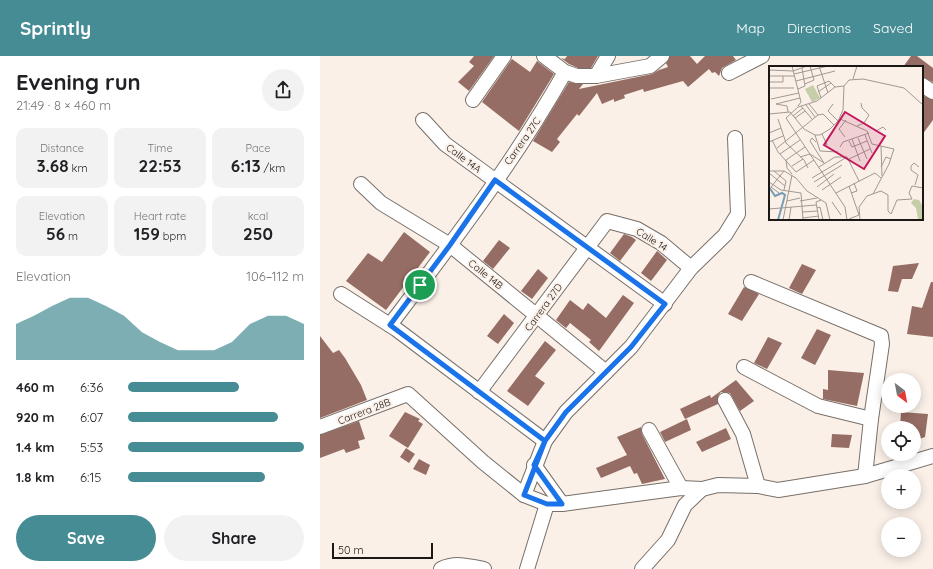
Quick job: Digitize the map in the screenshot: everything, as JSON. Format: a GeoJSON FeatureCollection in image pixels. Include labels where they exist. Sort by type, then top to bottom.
{"type":"FeatureCollection","features":[{"type":"Feature","properties":{"kind":"street"},"geometry":{"type":"LineString","coordinates":[[473,100],[504,56]]}},
{"type":"Feature","properties":{"kind":"street"},"geometry":{"type":"LineString","coordinates":[[544,56],[565,72],[577,76],[596,76],[650,66],[662,56]]}},
{"type":"Feature","properties":{"kind":"street"},"geometry":{"type":"LineString","coordinates":[[596,76],[608,56]]}},
{"type":"Feature","properties":{"kind":"street"},"geometry":{"type":"LineString","coordinates":[[730,73],[762,56]]}},
{"type":"Feature","properties":{"kind":"street","name":"Carrera 27C"},"geometry":{"type":"LineString","coordinates":[[390,325],[450,245],[495,180],[544,109],[565,72]]}},
{"type":"Feature","properties":{"kind":"street"},"geometry":{"type":"LineString","coordinates":[[923,86],[933,92]]}},
{"type":"Feature","properties":{"kind":"street","name":"Calle 14A"},"geometry":{"type":"LineString","coordinates":[[423,120],[445,144],[665,304]]}},
{"type":"Feature","properties":{"kind":"street"},"geometry":{"type":"LineString","coordinates":[[735,138],[738,214],[725,235],[691,268],[631,347],[566,412],[545,441],[534,465],[524,495],[547,504],[562,504],[681,488],[702,489],[718,485],[758,486],[778,490],[865,476],[933,456]]}},
{"type":"Feature","properties":{"kind":"street","name":"Calle 14B"},"geometry":{"type":"LineString","coordinates":[[361,184],[381,203],[450,245],[606,372]]}},
{"type":"Feature","properties":{"kind":"street","name":"Calle 14"},"geometry":{"type":"LineString","coordinates":[[607,221],[637,228],[661,243],[691,268]]}},
{"type":"Feature","properties":{"kind":"street","name":"Carrera 27D"},"geometry":{"type":"LineString","coordinates":[[479,392],[537,316],[586,247],[607,221]]}},
{"type":"Feature","properties":{"kind":"street"},"geometry":{"type":"LineString","coordinates":[[751,282],[881,336],[882,344],[871,419],[865,476]]}},
{"type":"Feature","properties":{"kind":"street"},"geometry":{"type":"LineString","coordinates":[[341,294],[390,325],[545,441]]}},
{"type":"Feature","properties":{"kind":"street"},"geometry":{"type":"LineString","coordinates":[[744,367],[818,406],[871,419]]}},
{"type":"Feature","properties":{"kind":"street","name":"Carrera 28B"},"geometry":{"type":"LineString","coordinates":[[320,427],[408,394],[483,462],[524,495]]}},
{"type":"Feature","properties":{"kind":"street"},"geometry":{"type":"LineString","coordinates":[[725,400],[743,434],[758,486]]}},
{"type":"Feature","properties":{"kind":"street"},"geometry":{"type":"LineString","coordinates":[[649,430],[681,488]]}},
{"type":"Feature","properties":{"kind":"street"},"geometry":{"type":"LineString","coordinates":[[534,465],[562,504]]}},
{"type":"Feature","properties":{"kind":"street"},"geometry":{"type":"LineString","coordinates":[[642,569],[668,540],[685,505],[702,489]]}},
{"type":"Feature","properties":{"kind":"street"},"geometry":{"type":"LineString","coordinates":[[527,569],[547,504]]}},
{"type":"Feature","properties":{"kind":"street"},"geometry":{"type":"LineString","coordinates":[[440,569],[448,565],[467,565],[484,569]]}},
{"type":"Feature","properties":{"kind":"building"},"geometry":{"type":"Polygon","coordinates":[[[474,56],[494,56],[469,91],[458,82],[474,66],[469,62],[474,56]]]}},
{"type":"Feature","properties":{"kind":"building"},"geometry":{"type":"Polygon","coordinates":[[[567,56],[598,56],[591,68],[578,68],[561,58],[565,59],[567,56]]]}},
{"type":"Feature","properties":{"kind":"building"},"geometry":{"type":"Polygon","coordinates":[[[670,56],[690,56],[697,64],[705,56],[733,56],[736,60],[722,68],[719,76],[715,72],[712,73],[709,69],[688,87],[683,81],[644,92],[643,89],[624,95],[625,98],[614,102],[614,99],[602,104],[597,93],[579,116],[577,114],[557,139],[560,142],[552,152],[533,141],[569,82],[583,84],[579,89],[652,74],[668,67],[666,63],[670,56]]]}},
{"type":"Feature","properties":{"kind":"building"},"geometry":{"type":"Polygon","coordinates":[[[911,56],[917,56],[933,68],[933,82],[923,77],[923,66],[904,66],[911,56]]]}},
{"type":"Feature","properties":{"kind":"building"},"geometry":{"type":"Polygon","coordinates":[[[512,59],[530,72],[537,61],[554,74],[519,131],[482,102],[512,59]]]}},
{"type":"Feature","properties":{"kind":"building"},"geometry":{"type":"Polygon","coordinates":[[[923,95],[933,100],[933,120],[923,134],[923,95]]]}},
{"type":"Feature","properties":{"kind":"building"},"geometry":{"type":"Polygon","coordinates":[[[404,232],[430,252],[386,310],[346,281],[368,253],[382,262],[404,232]]]}},
{"type":"Feature","properties":{"kind":"building"},"geometry":{"type":"Polygon","coordinates":[[[624,234],[636,240],[620,261],[610,253],[624,234]]]}},
{"type":"Feature","properties":{"kind":"building"},"geometry":{"type":"Polygon","coordinates":[[[499,240],[510,248],[493,269],[483,261],[499,240]]]}},
{"type":"Feature","properties":{"kind":"building"},"geometry":{"type":"Polygon","coordinates":[[[657,251],[667,260],[651,281],[641,273],[657,251]]]}},
{"type":"Feature","properties":{"kind":"building"},"geometry":{"type":"Polygon","coordinates":[[[919,263],[912,279],[902,279],[898,292],[888,291],[893,266],[919,263]]]}},
{"type":"Feature","properties":{"kind":"building"},"geometry":{"type":"Polygon","coordinates":[[[802,264],[816,270],[802,294],[789,288],[802,264]]]}},
{"type":"Feature","properties":{"kind":"building"},"geometry":{"type":"Polygon","coordinates":[[[538,269],[548,278],[532,299],[521,291],[538,269]]]}},
{"type":"Feature","properties":{"kind":"building"},"geometry":{"type":"Polygon","coordinates":[[[931,282],[933,282],[933,337],[907,334],[912,306],[922,308],[931,282]]]}},
{"type":"Feature","properties":{"kind":"building"},"geometry":{"type":"Polygon","coordinates":[[[744,287],[759,294],[742,321],[728,314],[744,287]]]}},
{"type":"Feature","properties":{"kind":"building"},"geometry":{"type":"Polygon","coordinates":[[[623,295],[634,303],[599,351],[589,342],[591,340],[570,323],[566,328],[556,320],[570,300],[583,310],[588,303],[606,318],[623,295]]]}},
{"type":"Feature","properties":{"kind":"building"},"geometry":{"type":"Polygon","coordinates":[[[504,314],[514,323],[498,344],[487,336],[504,314]]]}},
{"type":"Feature","properties":{"kind":"building"},"geometry":{"type":"Polygon","coordinates":[[[817,329],[831,335],[815,365],[801,358],[817,329]]]}},
{"type":"Feature","properties":{"kind":"building"},"geometry":{"type":"Polygon","coordinates":[[[320,336],[333,353],[339,350],[345,358],[361,385],[367,400],[320,418],[320,336]]]}},
{"type":"Feature","properties":{"kind":"building"},"geometry":{"type":"Polygon","coordinates":[[[768,337],[782,343],[767,369],[754,363],[768,337]]]}},
{"type":"Feature","properties":{"kind":"building"},"geometry":{"type":"Polygon","coordinates":[[[545,341],[556,350],[535,376],[545,383],[528,406],[507,391],[545,341]]]}},
{"type":"Feature","properties":{"kind":"building"},"geometry":{"type":"Polygon","coordinates":[[[828,370],[864,373],[857,406],[823,399],[823,389],[828,390],[828,370]]]}},
{"type":"Feature","properties":{"kind":"building"},"geometry":{"type":"Polygon","coordinates":[[[736,380],[754,401],[740,411],[730,393],[721,392],[718,396],[718,404],[685,419],[680,409],[710,395],[711,398],[736,380]]]}},
{"type":"Feature","properties":{"kind":"building"},"geometry":{"type":"Polygon","coordinates":[[[405,412],[420,419],[418,421],[423,424],[408,448],[389,436],[405,412]]]}},
{"type":"Feature","properties":{"kind":"building"},"geometry":{"type":"Polygon","coordinates":[[[901,413],[928,414],[925,437],[921,438],[921,421],[900,421],[901,413]]]}},
{"type":"Feature","properties":{"kind":"building"},"geometry":{"type":"Polygon","coordinates":[[[687,419],[691,430],[665,442],[660,432],[687,419]]]}},
{"type":"Feature","properties":{"kind":"building"},"geometry":{"type":"Polygon","coordinates":[[[359,421],[365,439],[358,441],[360,448],[346,453],[344,449],[320,458],[320,435],[359,421]]]}},
{"type":"Feature","properties":{"kind":"building"},"geometry":{"type":"Polygon","coordinates":[[[641,427],[642,434],[665,479],[642,484],[637,473],[634,474],[630,466],[601,478],[596,468],[627,455],[617,437],[641,427]]]}},
{"type":"Feature","properties":{"kind":"building"},"geometry":{"type":"Polygon","coordinates":[[[726,428],[731,439],[702,452],[696,442],[726,428]]]}},
{"type":"Feature","properties":{"kind":"building"},"geometry":{"type":"Polygon","coordinates":[[[832,434],[852,435],[849,448],[831,447],[832,434]]]}},
{"type":"Feature","properties":{"kind":"building"},"geometry":{"type":"Polygon","coordinates":[[[406,448],[415,454],[409,463],[400,457],[406,448]]]}},
{"type":"Feature","properties":{"kind":"building"},"geometry":{"type":"Polygon","coordinates":[[[419,459],[430,465],[426,475],[413,469],[419,459]]]}},
{"type":"Feature","properties":{"kind":"route"},"geometry":{"type":"LineString","coordinates":[[420,285],[390,325],[545,441],[534,465],[524,495],[547,504],[562,504],[534,465],[545,441],[566,412],[631,347],[665,304],[495,180],[420,285]]}}]}
